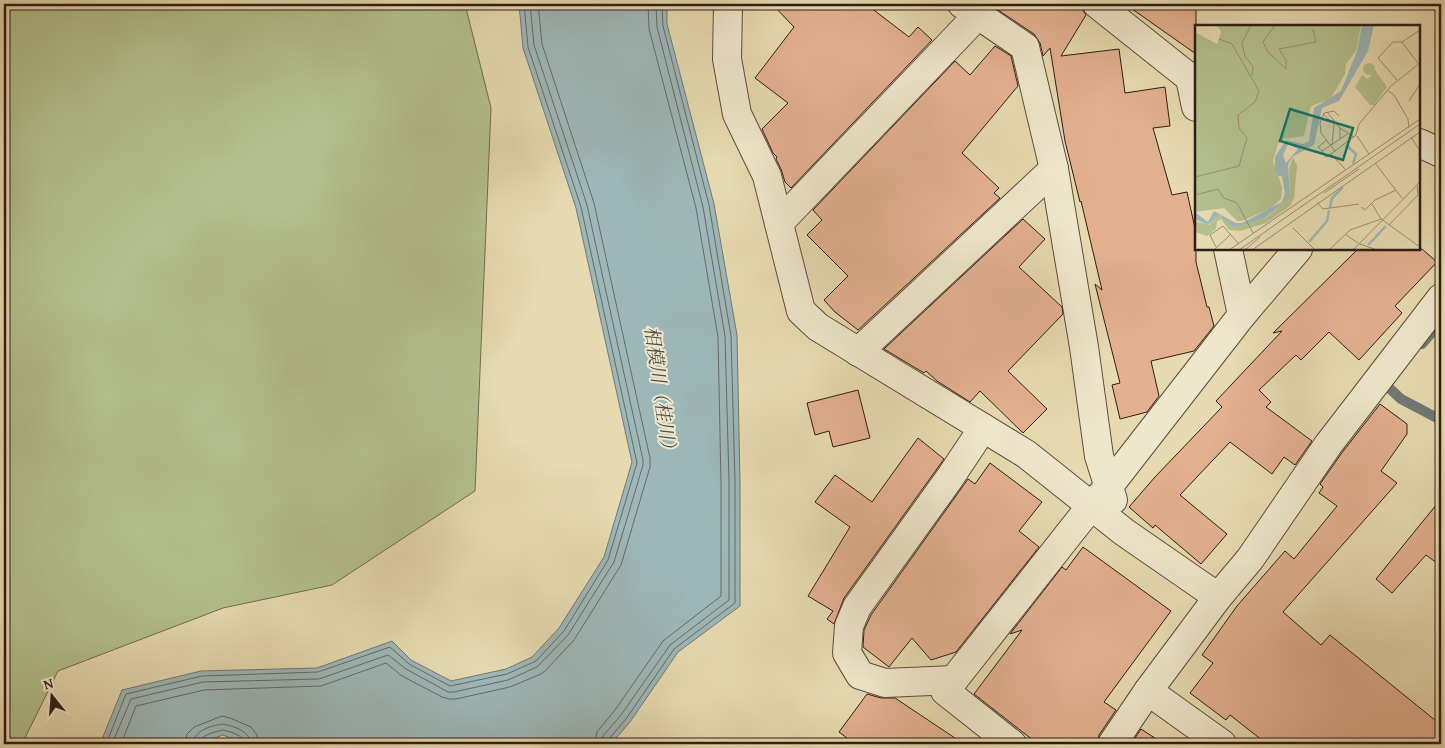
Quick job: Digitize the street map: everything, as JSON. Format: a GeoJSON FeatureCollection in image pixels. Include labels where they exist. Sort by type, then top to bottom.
{"type":"FeatureCollection","features":[{"type":"Feature","properties":{"kind":"street"},"geometry":{"type":"LineString","coordinates":[[728,4],[727,59],[737,114],[767,176],[801,311],[818,327],[1026,454],[1124,532],[1218,597]]}},
{"type":"Feature","properties":{"kind":"street"},"geometry":{"type":"LineString","coordinates":[[1097,4],[1193,77],[1195,98]]}},
{"type":"Feature","properties":{"kind":"street"},"geometry":{"type":"LineString","coordinates":[[779,223],[970,9],[1025,47],[1054,170],[1084,346],[1099,456],[1124,532]]}},
{"type":"Feature","properties":{"kind":"street"},"geometry":{"type":"LineString","coordinates":[[1420,143],[1441,153]]}},
{"type":"Feature","properties":{"kind":"street"},"geometry":{"type":"LineString","coordinates":[[858,352],[1054,170]]}},
{"type":"Feature","properties":{"kind":"street"},"geometry":{"type":"LineString","coordinates":[[1228,250],[1242,315]]}},
{"type":"Feature","properties":{"kind":"street"},"geometry":{"type":"LineString","coordinates":[[1012,744],[945,691],[1091,506],[1109,486],[1242,315],[1297,250]]}},
{"type":"Feature","properties":{"kind":"street"},"geometry":{"type":"LineString","coordinates":[[1112,744],[1148,691],[1218,597],[1250,559],[1328,445],[1441,298]]}},
{"type":"Feature","properties":{"kind":"street"},"geometry":{"type":"LineString","coordinates":[[954,680],[885,683],[860,675],[847,653],[849,626],[857,607],[949,479],[983,428]]}},
{"type":"Feature","properties":{"kind":"street"},"geometry":{"type":"LineString","coordinates":[[1148,691],[1222,744]]}},
{"type":"Feature","properties":{"kind":"green space"},"geometry":{"type":"Polygon","coordinates":[[[4,4],[465,4],[491,108],[475,491],[332,585],[223,608],[58,671],[22,744],[4,744],[4,4]]]}},
{"type":"Feature","properties":{"kind":"water","name":"相模川（桂川）"},"geometry":{"type":"Polygon","coordinates":[[[519,4],[667,4],[667,24],[714,204],[737,335],[740,606],[678,652],[630,722],[611,744],[245,744],[223,735],[198,744],[100,744],[122,690],[201,671],[317,668],[392,641],[411,660],[451,681],[506,669],[532,657],[559,628],[604,557],[632,462],[576,208],[523,48],[519,4]]]}},
{"type":"Feature","properties":{"kind":"building"},"geometry":{"type":"Polygon","coordinates":[[[772,4],[866,4],[909,37],[918,27],[932,40],[791,188],[785,182],[776,159],[777,157],[773,153],[762,129],[788,103],[755,78],[794,27],[772,4]]]}},
{"type":"Feature","properties":{"kind":"building"},"geometry":{"type":"Polygon","coordinates":[[[989,4],[1082,4],[1082,9],[1086,15],[1061,56],[1119,49],[1125,93],[1165,87],[1170,126],[1153,128],[1172,195],[1187,192],[1195,228],[1196,262],[1207,307],[1209,307],[1214,326],[1194,351],[1151,361],[1159,396],[1147,412],[1120,419],[1112,385],[1120,383],[1095,284],[1102,290],[1065,141],[1050,48],[1043,56],[1040,43],[1034,34],[989,4]]]}},
{"type":"Feature","properties":{"kind":"building"},"geometry":{"type":"Polygon","coordinates":[[[1125,4],[1196,4],[1195,53],[1125,4]]]}},
{"type":"Feature","properties":{"kind":"building"},"geometry":{"type":"Polygon","coordinates":[[[995,46],[1011,56],[1018,86],[962,153],[999,188],[994,193],[1000,198],[858,330],[835,312],[824,300],[848,276],[807,235],[822,220],[813,210],[955,61],[970,75],[995,46]]]}},
{"type":"Feature","properties":{"kind":"building"},"geometry":{"type":"Polygon","coordinates":[[[1023,219],[1045,239],[1019,267],[1062,307],[1063,314],[1008,371],[1047,409],[1023,433],[980,391],[970,402],[937,381],[926,371],[924,373],[884,349],[1023,219]]]}},
{"type":"Feature","properties":{"kind":"building"},"geometry":{"type":"Polygon","coordinates":[[[1422,249],[1437,262],[1395,306],[1402,313],[1359,360],[1329,332],[1301,360],[1296,355],[1259,390],[1271,402],[1266,407],[1312,441],[1295,465],[1284,457],[1272,474],[1230,442],[1180,495],[1227,534],[1201,564],[1155,525],[1153,528],[1129,507],[1222,407],[1216,401],[1282,331],[1273,333],[1357,250],[1422,249]]]}},
{"type":"Feature","properties":{"kind":"building"},"geometry":{"type":"Polygon","coordinates":[[[858,390],[870,438],[833,447],[829,431],[815,435],[807,403],[858,390]]]}},
{"type":"Feature","properties":{"kind":"building"},"geometry":{"type":"Polygon","coordinates":[[[1380,404],[1407,424],[1407,434],[1381,471],[1397,483],[1283,612],[1321,645],[1330,635],[1441,725],[1441,744],[1267,744],[1230,715],[1226,720],[1190,693],[1213,663],[1202,655],[1237,606],[1285,551],[1294,559],[1337,506],[1319,493],[1323,487],[1320,484],[1380,404]]]}},
{"type":"Feature","properties":{"kind":"building"},"geometry":{"type":"Polygon","coordinates":[[[918,438],[944,459],[844,598],[834,624],[827,619],[833,611],[808,596],[850,527],[815,502],[835,475],[872,502],[918,438]]]}},
{"type":"Feature","properties":{"kind":"building"},"geometry":{"type":"Polygon","coordinates":[[[990,463],[1042,502],[1019,531],[1039,547],[956,652],[931,660],[912,638],[889,667],[863,647],[864,630],[871,615],[968,479],[975,484],[990,463]]]}},
{"type":"Feature","properties":{"kind":"building"},"geometry":{"type":"Polygon","coordinates":[[[1441,499],[1441,566],[1426,555],[1392,593],[1376,579],[1441,499]]]}},
{"type":"Feature","properties":{"kind":"building"},"geometry":{"type":"Polygon","coordinates":[[[1083,547],[1171,611],[1104,702],[1116,710],[1099,735],[1097,744],[1038,744],[974,694],[1022,630],[1010,634],[1062,567],[1066,570],[1083,547]]]}},
{"type":"Feature","properties":{"kind":"building"},"geometry":{"type":"Polygon","coordinates":[[[867,694],[881,698],[895,698],[964,744],[855,744],[839,732],[867,694]]]}},
{"type":"Feature","properties":{"kind":"building"},"geometry":{"type":"Polygon","coordinates":[[[1141,729],[1164,744],[1131,744],[1141,729]]]}},
{"type":"Feature","properties":{"kind":"waterway"},"geometry":{"type":"LineString","coordinates":[[1422,344],[1441,322]]}},
{"type":"Feature","properties":{"kind":"waterway"},"geometry":{"type":"LineString","coordinates":[[1391,379],[1386,385],[1401,399],[1441,420]]}}]}
